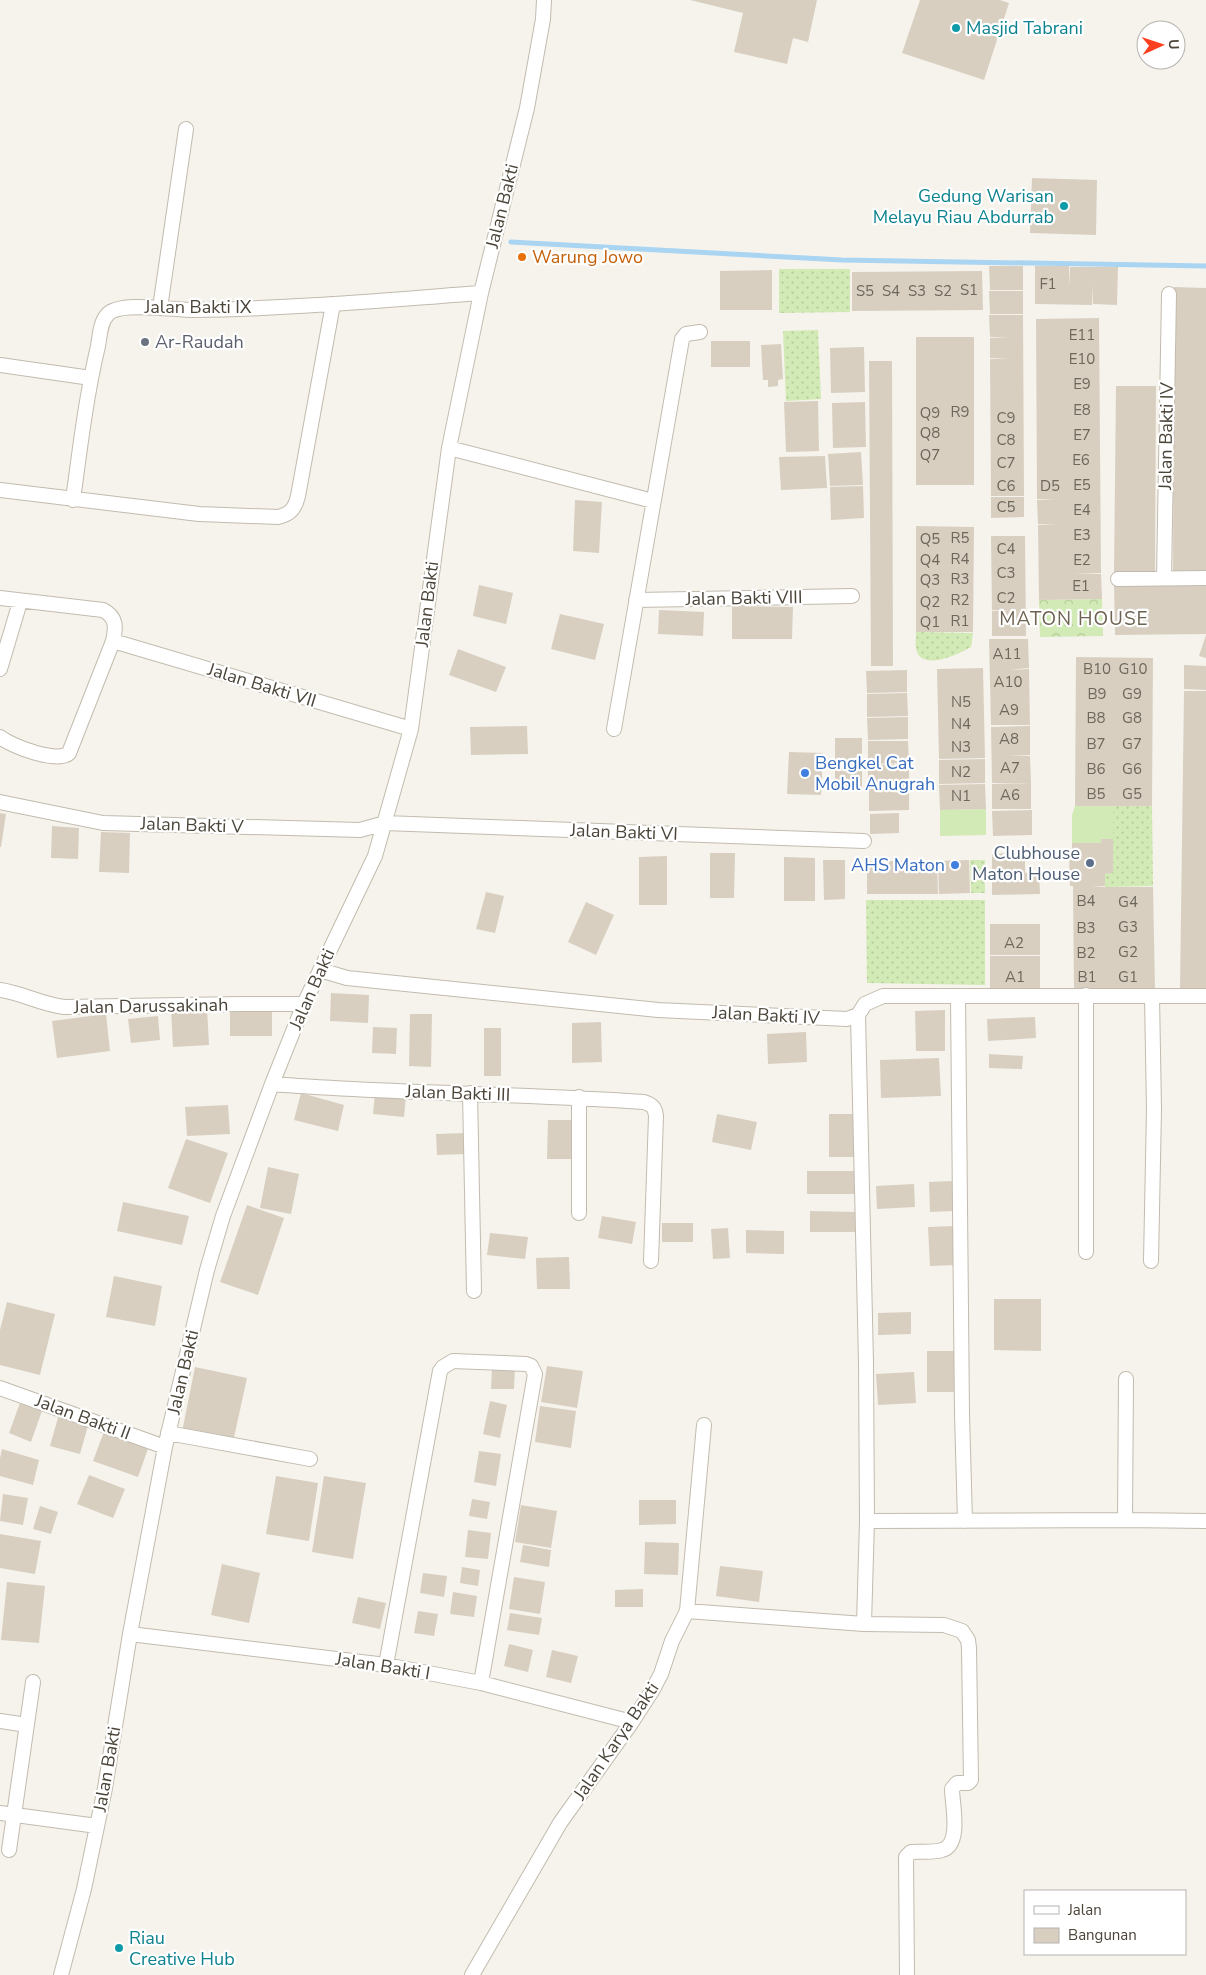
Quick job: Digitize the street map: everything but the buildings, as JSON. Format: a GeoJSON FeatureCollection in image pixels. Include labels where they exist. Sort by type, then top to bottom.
{"type":"FeatureCollection","features":[{"type":"Feature","properties":{"kind":"street","name":"Jalan Bakti"},"geometry":{"type":"LineString","coordinates":[[61,1975],[84,1889],[97,1826],[166,1440],[207,1270],[220,1225],[304,1004],[375,856],[410,729],[449,448],[481,293],[527,108],[544,19],[544,0]]}},
{"type":"Feature","properties":{"kind":"street"},"geometry":{"type":"LineString","coordinates":[[160,308],[186,129]]}},
{"type":"Feature","properties":{"kind":"street","name":"Jalan Bakti IX"},"geometry":{"type":"LineString","coordinates":[[73,500],[91,378],[102,325],[109,313],[118,307],[192,310],[333,304],[481,293]]}},
{"type":"Feature","properties":{"kind":"street","name":"Jalan Bakti IV"},"geometry":{"type":"LineString","coordinates":[[1164,578],[1169,294]]}},
{"type":"Feature","properties":{"kind":"street"},"geometry":{"type":"LineString","coordinates":[[0,490],[199,514],[278,517],[291,512],[298,496],[333,304]]}},
{"type":"Feature","properties":{"kind":"street"},"geometry":{"type":"LineString","coordinates":[[614,729],[682,340],[686,334],[700,332]]}},
{"type":"Feature","properties":{"kind":"street"},"geometry":{"type":"LineString","coordinates":[[0,365],[91,378]]}},
{"type":"Feature","properties":{"kind":"street"},"geometry":{"type":"LineString","coordinates":[[449,448],[653,501]]}},
{"type":"Feature","properties":{"kind":"street"},"geometry":{"type":"LineString","coordinates":[[1118,580],[1206,578]]}},
{"type":"Feature","properties":{"kind":"street","name":"Jalan Bakti VIII"},"geometry":{"type":"LineString","coordinates":[[636,600],[852,596]]}},
{"type":"Feature","properties":{"kind":"street"},"geometry":{"type":"LineString","coordinates":[[0,598],[20,602],[103,610],[110,616],[116,628],[113,641],[72,748],[66,756],[55,757],[16,747],[0,737]]}},
{"type":"Feature","properties":{"kind":"street"},"geometry":{"type":"LineString","coordinates":[[0,669],[20,602]]}},
{"type":"Feature","properties":{"kind":"street","name":"Jalan Bakti VII"},"geometry":{"type":"LineString","coordinates":[[113,641],[410,729]]}},
{"type":"Feature","properties":{"kind":"street","name":"Jalan Bakti V"},"geometry":{"type":"LineString","coordinates":[[0,802],[103,822],[360,830],[385,824]]}},
{"type":"Feature","properties":{"kind":"street","name":"Jalan Bakti VI"},"geometry":{"type":"LineString","coordinates":[[385,824],[864,841]]}},
{"type":"Feature","properties":{"kind":"street","name":"Jalan Bakti IV"},"geometry":{"type":"LineString","coordinates":[[320,970],[347,978],[658,1010],[846,1019],[858,1015]]}},
{"type":"Feature","properties":{"kind":"street","name":"Jalan Darussakinah"},"geometry":{"type":"LineString","coordinates":[[0,990],[17,993],[38,1002],[64,1007],[304,1004]]}},
{"type":"Feature","properties":{"kind":"street"},"geometry":{"type":"LineString","coordinates":[[1086,995],[1086,1252]]}},
{"type":"Feature","properties":{"kind":"street"},"geometry":{"type":"LineString","coordinates":[[864,1624],[867,1521],[866,1362],[858,1015],[865,1004],[883,996],[1206,996]]}},
{"type":"Feature","properties":{"kind":"street"},"geometry":{"type":"LineString","coordinates":[[1151,1261],[1154,1109],[1152,996]]}},
{"type":"Feature","properties":{"kind":"street"},"geometry":{"type":"LineString","coordinates":[[958,997],[962,1414],[965,1521]]}},
{"type":"Feature","properties":{"kind":"street","name":"Jalan Bakti III"},"geometry":{"type":"LineString","coordinates":[[272,1084],[346,1090],[579,1097],[644,1102],[654,1107],[656,1116],[651,1261]]}},
{"type":"Feature","properties":{"kind":"street"},"geometry":{"type":"LineString","coordinates":[[470,1093],[474,1291]]}},
{"type":"Feature","properties":{"kind":"street"},"geometry":{"type":"LineString","coordinates":[[579,1097],[579,1213]]}},
{"type":"Feature","properties":{"kind":"street"},"geometry":{"type":"LineString","coordinates":[[386,1665],[440,1372],[443,1367],[453,1361],[526,1364],[531,1366],[535,1374],[481,1683]]}},
{"type":"Feature","properties":{"kind":"street"},"geometry":{"type":"LineString","coordinates":[[1125,1520],[1126,1379]]}},
{"type":"Feature","properties":{"kind":"street","name":"Jalan Bakti II"},"geometry":{"type":"LineString","coordinates":[[0,1388],[166,1440],[310,1459]]}},
{"type":"Feature","properties":{"kind":"street","name":"Jalan Karya Bakti"},"geometry":{"type":"LineString","coordinates":[[472,1975],[476,1964],[560,1823],[632,1722],[661,1674],[672,1641],[687,1611],[704,1425]]}},
{"type":"Feature","properties":{"kind":"street"},"geometry":{"type":"LineString","coordinates":[[867,1521],[1125,1520],[1206,1522]]}},
{"type":"Feature","properties":{"kind":"street"},"geometry":{"type":"LineString","coordinates":[[687,1611],[864,1624],[952,1626],[966,1634],[969,1648],[971,1780],[970,1783],[957,1783],[952,1788],[955,1833],[949,1846],[942,1850],[911,1852],[906,1857],[908,1975]]}},
{"type":"Feature","properties":{"kind":"street","name":"Jalan Bakti I"},"geometry":{"type":"LineString","coordinates":[[130,1634],[386,1665],[481,1683],[632,1722]]}},
{"type":"Feature","properties":{"kind":"street"},"geometry":{"type":"LineString","coordinates":[[9,1850],[34,1682]]}},
{"type":"Feature","properties":{"kind":"street"},"geometry":{"type":"LineString","coordinates":[[0,1721],[28,1725]]}},
{"type":"Feature","properties":{"kind":"street"},"geometry":{"type":"LineString","coordinates":[[0,1813],[97,1826]]}},
{"type":"Feature","properties":{"kind":"green space"},"geometry":{"type":"Polygon","coordinates":[[[779,269],[850,269],[850,312],[779,313],[779,269]]]}},
{"type":"Feature","properties":{"kind":"green space"},"geometry":{"type":"Polygon","coordinates":[[[818,330],[821,399],[786,401],[783,331],[818,330]]]}},
{"type":"Feature","properties":{"kind":"green space"},"geometry":{"type":"Polygon","coordinates":[[[1102,599],[1103,636],[1040,637],[1039,600],[1102,599]]]}},
{"type":"Feature","properties":{"kind":"green space"},"geometry":{"type":"Polygon","coordinates":[[[916,632],[973,633],[971,647],[958,654],[932,661],[919,655],[916,646],[916,632]]]}},
{"type":"Feature","properties":{"kind":"green space"},"geometry":{"type":"Polygon","coordinates":[[[1075,806],[1113,806],[1113,839],[1101,839],[1101,843],[1072,843],[1072,815],[1075,806]]]}},
{"type":"Feature","properties":{"kind":"green space"},"geometry":{"type":"Polygon","coordinates":[[[1113,806],[1152,806],[1153,886],[1105,887],[1105,874],[1113,873],[1113,806]]]}},
{"type":"Feature","properties":{"kind":"green space"},"geometry":{"type":"Polygon","coordinates":[[[986,809],[986,835],[940,836],[940,810],[986,809]]]}},
{"type":"Feature","properties":{"kind":"green space"},"geometry":{"type":"Polygon","coordinates":[[[970,860],[985,860],[985,893],[971,893],[970,860]]]}},
{"type":"Feature","properties":{"kind":"green space"},"geometry":{"type":"Polygon","coordinates":[[[866,900],[985,900],[985,985],[867,983],[866,900]]]}},
{"type":"Feature","properties":{"kind":"waterway"},"geometry":{"type":"LineString","coordinates":[[511,242],[842,260],[1206,266]]}},
{"type":"Feature","properties":{"kind":"place","name":"Masjid Tabrani"},"geometry":{"type":"Point","coordinates":[956,28]}},
{"type":"Feature","properties":{"kind":"place","name":"Gedung Warisan Melayu Riau Abdurrab"},"geometry":{"type":"Point","coordinates":[1064,206]}},
{"type":"Feature","properties":{"kind":"place","name":"Warung Jowo"},"geometry":{"type":"Point","coordinates":[522,257]}},
{"type":"Feature","properties":{"kind":"place","name":"Ar-Raudah"},"geometry":{"type":"Point","coordinates":[145,342]}},
{"type":"Feature","properties":{"kind":"place","name":"Bengkel Cat Mobil Anugrah"},"geometry":{"type":"Point","coordinates":[805,773]}},
{"type":"Feature","properties":{"kind":"place","name":"Clubhouse Maton House"},"geometry":{"type":"Point","coordinates":[1090,863]}},
{"type":"Feature","properties":{"kind":"place","name":"AHS Maton"},"geometry":{"type":"Point","coordinates":[955,865]}},
{"type":"Feature","properties":{"kind":"place","name":"Riau Creative Hub"},"geometry":{"type":"Point","coordinates":[119,1948]}},
{"type":"Feature","properties":{"kind":"district","name":"MATON HOUSE"},"geometry":{"type":"Point","coordinates":[1074,619]}}]}
